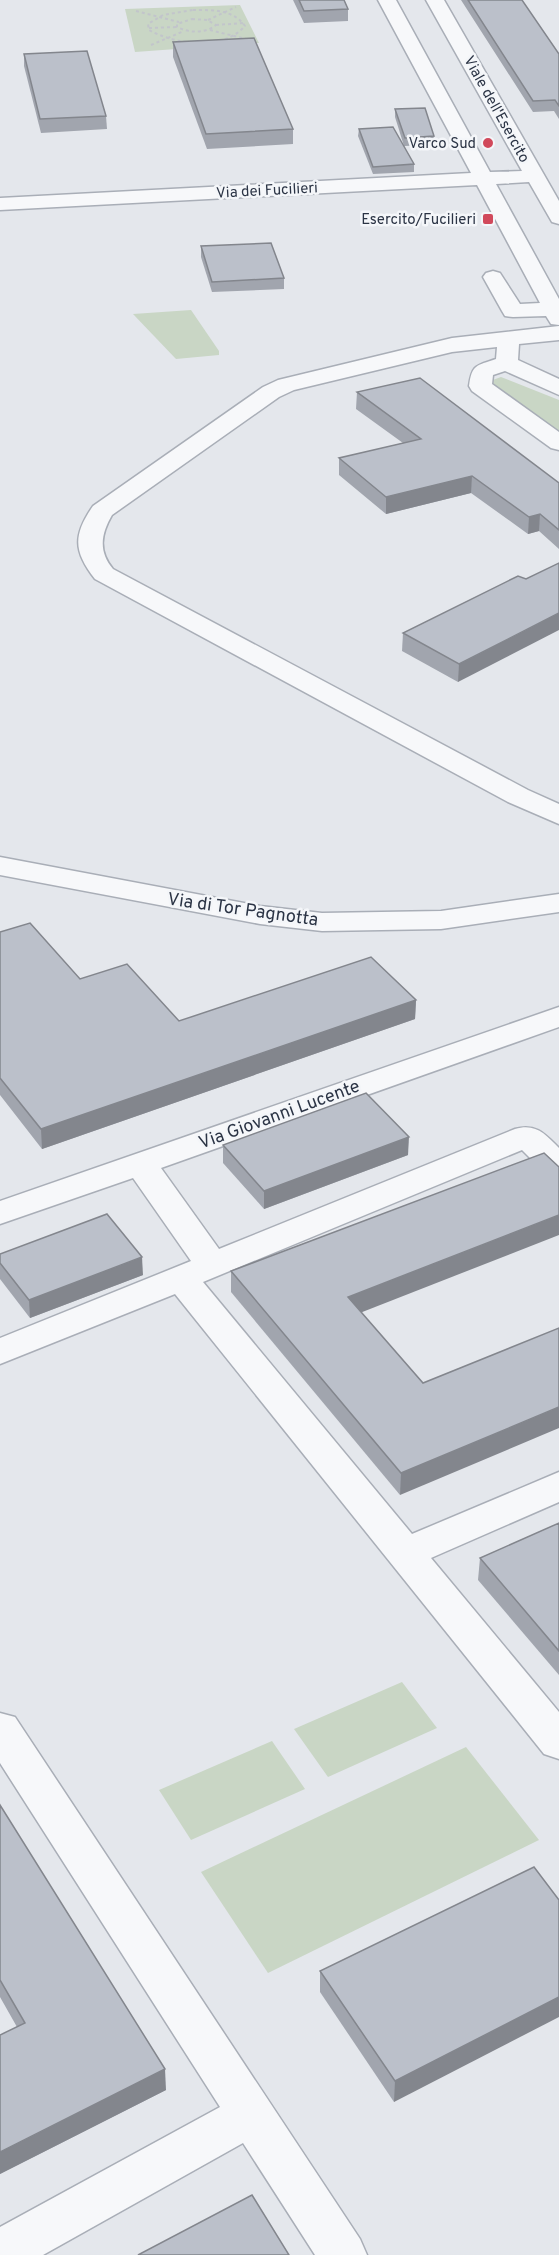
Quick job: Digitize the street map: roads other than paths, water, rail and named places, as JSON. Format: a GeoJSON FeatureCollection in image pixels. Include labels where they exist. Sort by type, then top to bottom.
{"type":"FeatureCollection","features":[{"type":"Feature","properties":{"kind":"street","name":"Viale dell'Esercito"},"geometry":{"type":"LineString","coordinates":[[387,0],[480,125],[534,176],[559,218]]}},
{"type":"Feature","properties":{"kind":"street","name":"Viale dell'Esercito"},"geometry":{"type":"LineString","coordinates":[[435,0],[480,125],[482,179],[557,320]]}},
{"type":"Feature","properties":{"kind":"street","name":"Via dei Fucilieri"},"geometry":{"type":"LineString","coordinates":[[0,204],[305,195],[534,176]]}},
{"type":"Feature","properties":{"kind":"street"},"geometry":{"type":"LineString","coordinates":[[493,277],[513,311],[557,320]]}},
{"type":"Feature","properties":{"kind":"street"},"geometry":{"type":"LineString","coordinates":[[557,320],[508,337],[452,345],[286,385],[271,392],[102,511],[90,531],[90,550],[93,562],[104,574],[518,796],[559,815]]}},
{"type":"Feature","properties":{"kind":"street"},"geometry":{"type":"LineString","coordinates":[[507,363],[508,337]]}},
{"type":"Feature","properties":{"kind":"street"},"geometry":{"type":"LineString","coordinates":[[559,388],[507,363],[482,371],[480,386],[559,443]]}},
{"type":"Feature","properties":{"kind":"street","name":"Via di Tor Pagnotta"},"geometry":{"type":"LineString","coordinates":[[0,866],[237,911],[322,922],[441,920],[559,903]]}},
{"type":"Feature","properties":{"kind":"street","name":"Via Giovanni Lucente"},"geometry":{"type":"LineString","coordinates":[[0,1213],[559,1016]]}},
{"type":"Feature","properties":{"kind":"street"},"geometry":{"type":"LineString","coordinates":[[0,1352],[527,1136],[559,1167]]}},
{"type":"Feature","properties":{"kind":"street"},"geometry":{"type":"LineString","coordinates":[[140,1163],[196,1271],[405,1553],[559,1742]]}},
{"type":"Feature","properties":{"kind":"street"},"geometry":{"type":"LineString","coordinates":[[405,1553],[559,1486]]}},
{"type":"Feature","properties":{"kind":"street"},"geometry":{"type":"LineString","coordinates":[[0,1729],[343,2255]]}},
{"type":"Feature","properties":{"kind":"street"},"geometry":{"type":"LineString","coordinates":[[0,2253],[251,2114]]}},
{"type":"Feature","properties":{"kind":"place","name":"Varco Sud"},"geometry":{"type":"Point","coordinates":[488,143]}},
{"type":"Feature","properties":{"kind":"place","name":"Esercito/Fucilieri"},"geometry":{"type":"Point","coordinates":[488,219]}}]}
